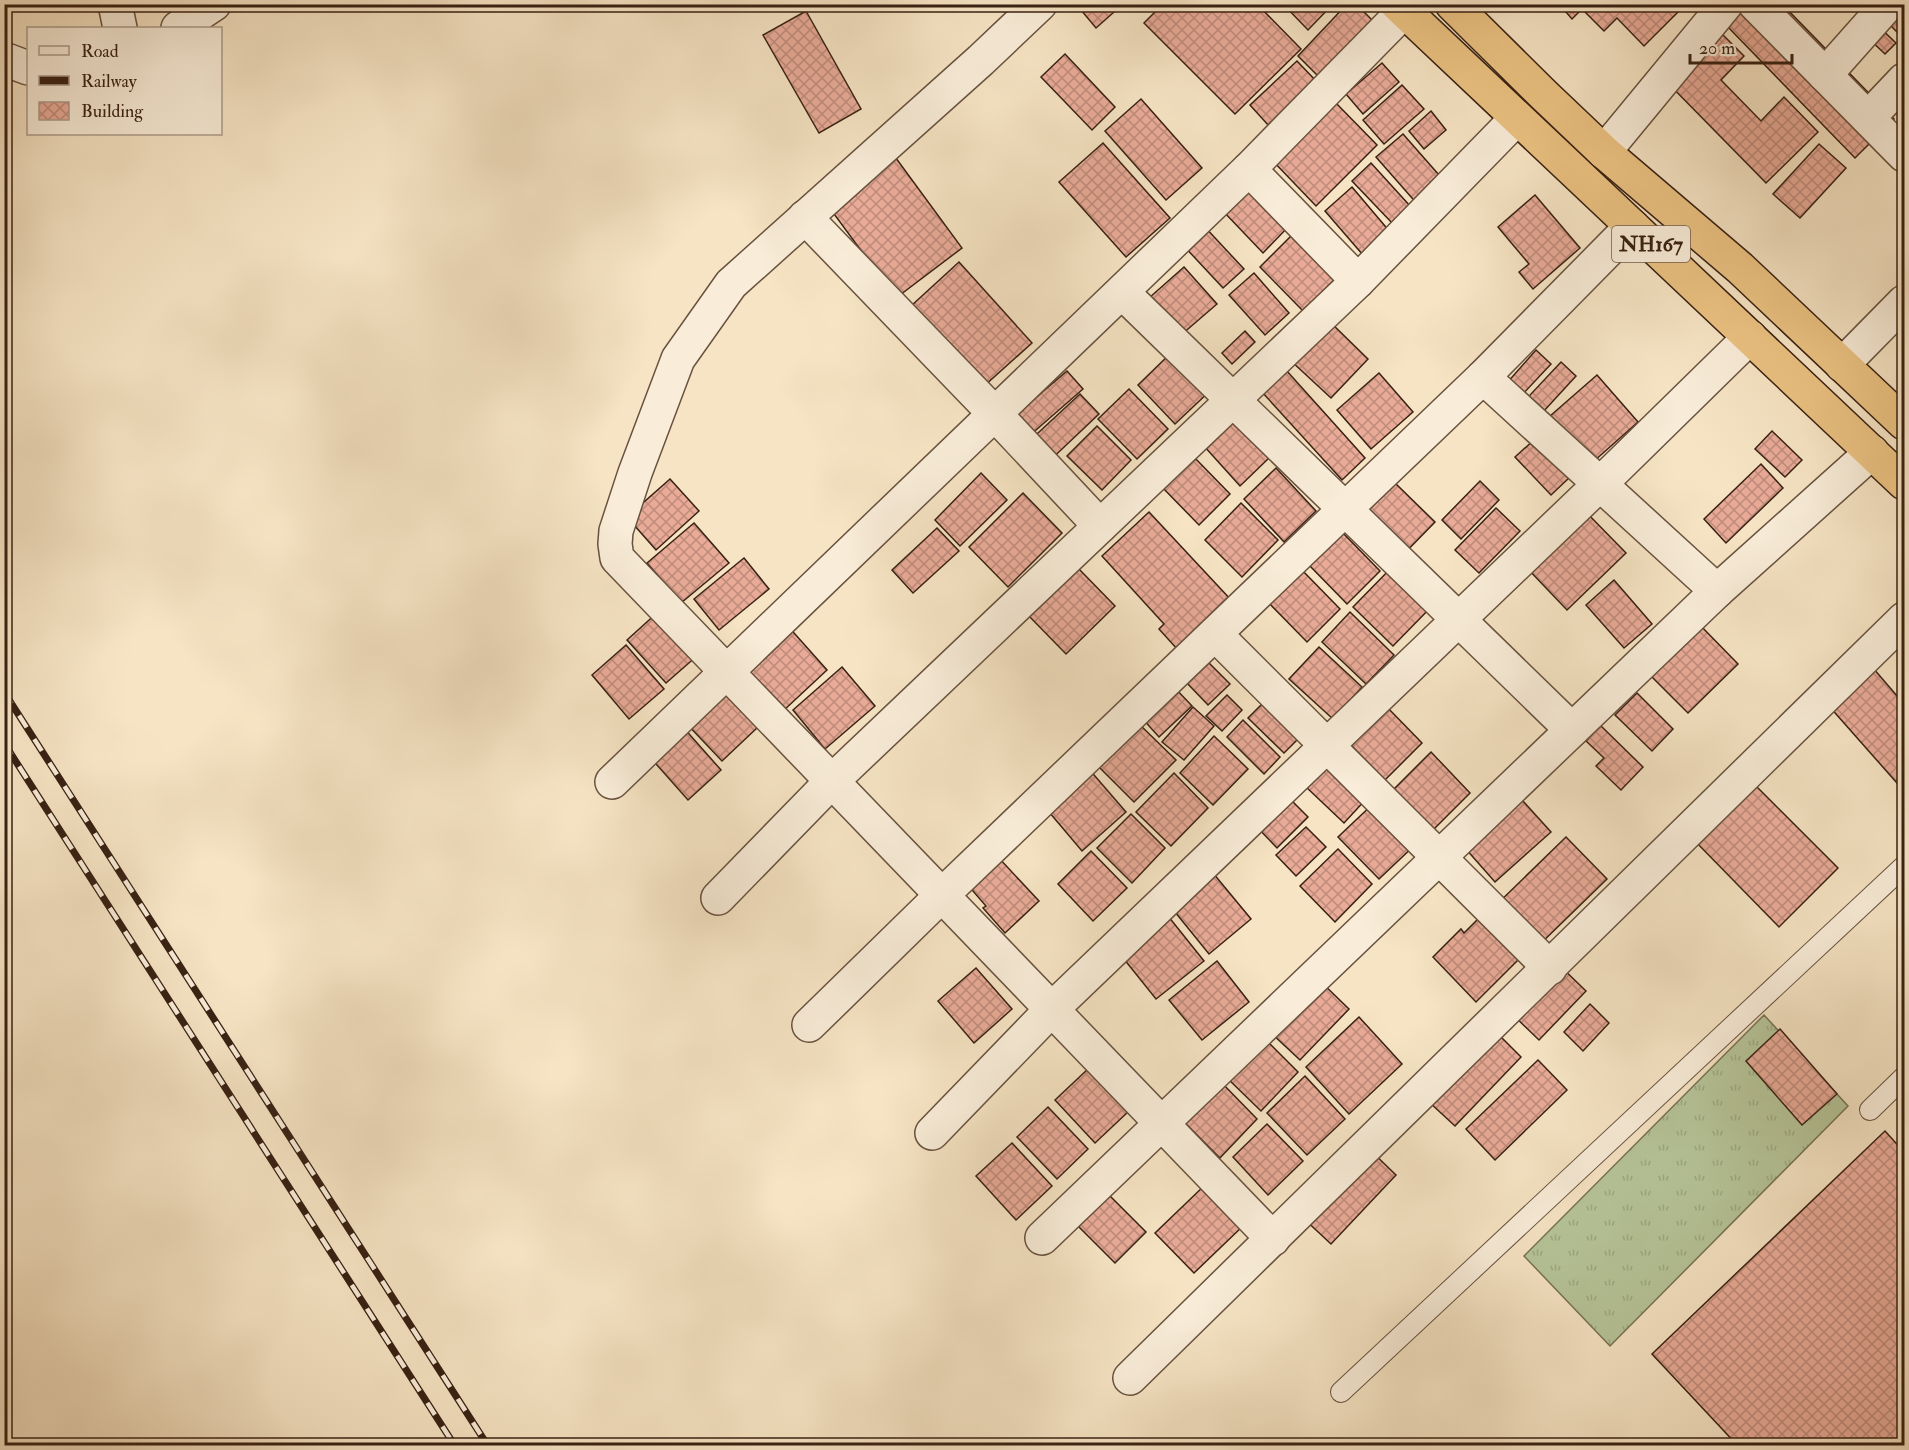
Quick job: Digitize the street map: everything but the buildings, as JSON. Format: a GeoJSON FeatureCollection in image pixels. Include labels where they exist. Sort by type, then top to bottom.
{"type":"FeatureCollection","features":[{"type":"Feature","properties":{"kind":"highway","name":"NH167"},"geometry":{"type":"LineString","coordinates":[[1452,4],[1604,152],[1740,268],[1905,423]]}},
{"type":"Feature","properties":{"kind":"highway","name":"NH167"},"geometry":{"type":"LineString","coordinates":[[1401,8],[1905,483]]}},
{"type":"Feature","properties":{"kind":"street"},"geometry":{"type":"LineString","coordinates":[[116,4],[120,27]]}},
{"type":"Feature","properties":{"kind":"street"},"geometry":{"type":"LineString","coordinates":[[179,27],[214,4]]}},
{"type":"Feature","properties":{"kind":"street"},"geometry":{"type":"LineString","coordinates":[[1040,4],[981,60],[731,284],[678,359],[634,473],[616,531],[617,558],[1273,1239]]}},
{"type":"Feature","properties":{"kind":"street"},"geometry":{"type":"LineString","coordinates":[[1604,152],[1726,4]]}},
{"type":"Feature","properties":{"kind":"street"},"geometry":{"type":"LineString","coordinates":[[1755,4],[1905,155]]}},
{"type":"Feature","properties":{"kind":"street"},"geometry":{"type":"LineString","coordinates":[[1825,75],[1888,4]]}},
{"type":"Feature","properties":{"kind":"street"},"geometry":{"type":"LineString","coordinates":[[612,782],[1249,169],[1401,8]]}},
{"type":"Feature","properties":{"kind":"street"},"geometry":{"type":"LineString","coordinates":[[4,59],[27,68]]}},
{"type":"Feature","properties":{"kind":"street"},"geometry":{"type":"LineString","coordinates":[[1868,118],[1905,80]]}},
{"type":"Feature","properties":{"kind":"street"},"geometry":{"type":"LineString","coordinates":[[717,898],[832,781],[1358,281],[1517,118]]}},
{"type":"Feature","properties":{"kind":"street"},"geometry":{"type":"LineString","coordinates":[[1249,169],[1358,281]]}},
{"type":"Feature","properties":{"kind":"street"},"geometry":{"type":"LineString","coordinates":[[805,217],[1100,526]]}},
{"type":"Feature","properties":{"kind":"street"},"geometry":{"type":"LineString","coordinates":[[809,1025],[1483,377],[1632,226]]}},
{"type":"Feature","properties":{"kind":"street"},"geometry":{"type":"LineString","coordinates":[[1122,292],[1572,730]]}},
{"type":"Feature","properties":{"kind":"street"},"geometry":{"type":"LineString","coordinates":[[1842,365],[1905,302]]}},
{"type":"Feature","properties":{"kind":"street"},"geometry":{"type":"LineString","coordinates":[[932,1133],[1052,1009],[1600,484],[1750,337]]}},
{"type":"Feature","properties":{"kind":"street"},"geometry":{"type":"LineString","coordinates":[[1483,377],[1717,591]]}},
{"type":"Feature","properties":{"kind":"street"},"geometry":{"type":"LineString","coordinates":[[1042,1238],[1717,591],[1872,452]]}},
{"type":"Feature","properties":{"kind":"street"},"geometry":{"type":"LineString","coordinates":[[1130,1378],[1905,619]]}},
{"type":"Feature","properties":{"kind":"street"},"geometry":{"type":"LineString","coordinates":[[1215,634],[1550,968]]}},
{"type":"Feature","properties":{"kind":"lane"},"geometry":{"type":"LineString","coordinates":[[1341,1392],[1905,866]]}},
{"type":"Feature","properties":{"kind":"lane"},"geometry":{"type":"LineString","coordinates":[[1870,1110],[1905,1077]]}},
{"type":"Feature","properties":{"kind":"green space"},"geometry":{"type":"Polygon","coordinates":[[[1764,1015],[1848,1106],[1610,1346],[1524,1256],[1764,1015]]]}},
{"type":"Feature","properties":{"kind":"railway"},"geometry":{"type":"LineString","coordinates":[[4,692],[488,1446]]}},
{"type":"Feature","properties":{"kind":"railway"},"geometry":{"type":"LineString","coordinates":[[4,743],[455,1446]]}}]}
